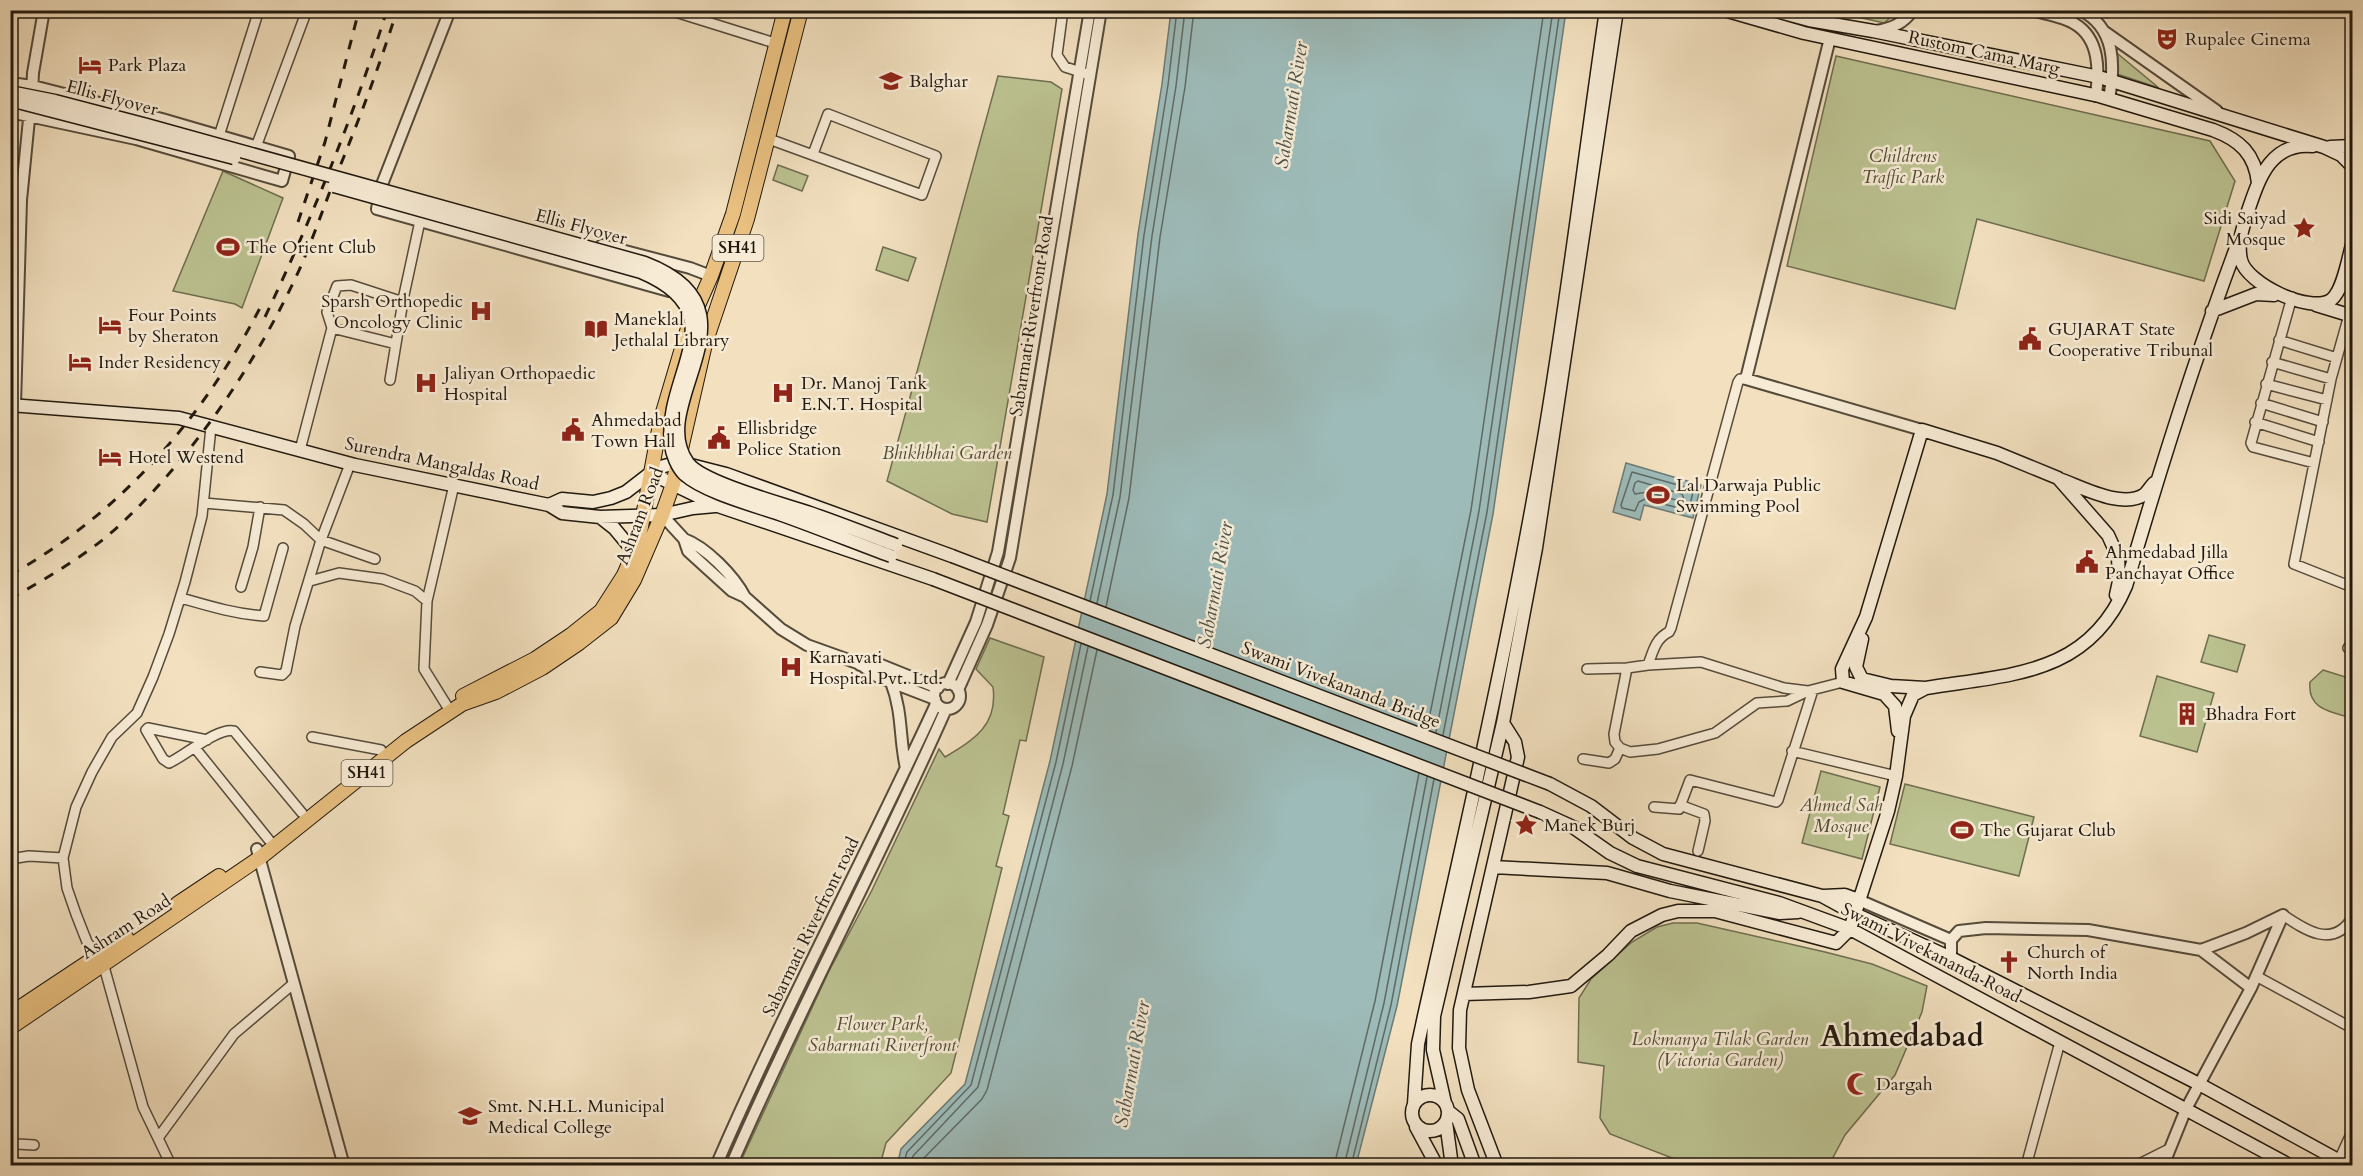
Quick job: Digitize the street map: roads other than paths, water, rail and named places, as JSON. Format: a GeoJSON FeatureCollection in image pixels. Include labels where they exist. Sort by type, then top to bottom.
{"type":"FeatureCollection","features":[{"type":"Feature","properties":{"kind":"main road","name":"Ashram Road"},"geometry":{"type":"LineString","coordinates":[[259,853],[269,840],[402,734],[535,659],[571,635],[601,611],[624,575],[634,552],[661,419],[688,328],[711,276],[742,184],[785,10]]}},
{"type":"Feature","properties":{"kind":"main road","name":"Ashram Road"},"geometry":{"type":"LineString","coordinates":[[10,1014],[99,959],[259,853],[448,709],[496,692],[542,668],[611,618],[634,580],[673,484],[705,344],[747,219],[801,10]]}},
{"type":"Feature","properties":{"kind":"main road"},"geometry":{"type":"LineString","coordinates":[[1437,1166],[1411,1115],[1414,1104],[1418,1044],[1487,731],[1544,437],[1606,10]]}},
{"type":"Feature","properties":{"kind":"main road"},"geometry":{"type":"LineString","coordinates":[[1452,1166],[1446,1112],[1433,1050],[1434,1016],[1503,723],[1553,442],[1617,10]]}},
{"type":"Feature","properties":{"kind":"main road","name":"Rustom Cama Marg"},"geometry":{"type":"LineString","coordinates":[[1724,10],[1830,38],[2109,99],[2228,135],[2242,144],[2252,156],[2258,183]]}},
{"type":"Feature","properties":{"kind":"main road","name":"Rustom Cama Marg"},"geometry":{"type":"LineString","coordinates":[[1772,10],[1809,20],[2099,77],[2324,147],[2341,155],[2352,166]]}},
{"type":"Feature","properties":{"kind":"main road","name":"Ellis Flyover"},"geometry":{"type":"LineString","coordinates":[[10,92],[55,101],[158,128],[645,263],[666,271],[688,290],[699,308],[702,323],[701,339],[678,429],[680,448],[689,465],[704,475],[735,488],[896,545],[922,547]]}},
{"type":"Feature","properties":{"kind":"main road","name":"Ellis Flyover"},"geometry":{"type":"LineString","coordinates":[[10,100],[264,166],[630,269],[664,282],[682,298],[689,312],[692,329],[692,342],[673,410],[670,432],[672,454],[683,473],[698,484],[729,497],[891,556],[927,578]]}},
{"type":"Feature","properties":{"kind":"main road"},"geometry":{"type":"LineString","coordinates":[[2156,481],[2144,494],[2133,500],[2120,501],[1998,453],[1923,430],[1866,617],[1856,668],[1862,679],[1891,686],[1926,688],[2014,674],[2060,660],[2094,637],[2112,614],[2126,586],[2156,481],[2212,310],[2258,183],[2270,162],[2287,150],[2306,145],[2345,148],[2352,146]]}},
{"type":"Feature","properties":{"kind":"main road"},"geometry":{"type":"LineString","coordinates":[[2239,240],[2241,262],[2250,276],[2266,289],[2351,316]]}},
{"type":"Feature","properties":{"kind":"main road"},"geometry":{"type":"LineString","coordinates":[[2212,310],[2256,294],[2326,302],[2333,298],[2339,288],[2352,245]]}},
{"type":"Feature","properties":{"kind":"main road"},"geometry":{"type":"LineString","coordinates":[[2339,288],[2351,316]]}},
{"type":"Feature","properties":{"kind":"main road","name":"Surendra Mangaldas Road"},"geometry":{"type":"LineString","coordinates":[[13,405],[179,418],[350,464],[549,505],[562,499],[593,502],[611,498],[626,492],[657,468],[679,462]]}},
{"type":"Feature","properties":{"kind":"main road"},"geometry":{"type":"LineString","coordinates":[[679,462],[730,476],[922,547]]}},
{"type":"Feature","properties":{"kind":"main road"},"geometry":{"type":"LineString","coordinates":[[650,473],[718,506],[927,578]]}},
{"type":"Feature","properties":{"kind":"main road"},"geometry":{"type":"LineString","coordinates":[[2058,478],[2108,535],[2118,557],[2119,581],[2112,614]]}},
{"type":"Feature","properties":{"kind":"main road"},"geometry":{"type":"LineString","coordinates":[[549,505],[562,513],[600,517],[662,515],[693,508],[718,506]]}},
{"type":"Feature","properties":{"kind":"main road"},"geometry":{"type":"LineString","coordinates":[[600,517],[614,528],[634,552]]}},
{"type":"Feature","properties":{"kind":"main road","name":"Swami Vivekananda Bridge"},"geometry":{"type":"LineString","coordinates":[[922,547],[952,556],[1550,784],[1591,806],[1633,838],[1663,854],[1822,896]]}},
{"type":"Feature","properties":{"kind":"main road","name":"Swami Vivekananda Road"},"geometry":{"type":"LineString","coordinates":[[927,578],[1540,812],[1573,827],[1610,853],[1637,867],[1807,912],[1850,929],[2291,1166]]}},
{"type":"Feature","properties":{"kind":"main road"},"geometry":{"type":"LineString","coordinates":[[1866,617],[1842,669],[1843,682],[1884,694],[1895,706],[1900,747]]}},
{"type":"Feature","properties":{"kind":"main road"},"geometry":{"type":"LineString","coordinates":[[1464,994],[1529,992],[1570,986],[1608,955],[1630,931],[1662,915],[1678,911],[1716,911],[1836,944],[1850,929],[1856,914],[1888,811],[1896,776],[1904,716],[1913,695],[1926,688]]}},
{"type":"Feature","properties":{"kind":"main road"},"geometry":{"type":"LineString","coordinates":[[1497,1166],[1468,1090],[1459,1048],[1460,1010],[1518,757],[1515,742],[1503,723]]}},
{"type":"Feature","properties":{"kind":"main road"},"geometry":{"type":"LineString","coordinates":[[1492,867],[1607,873],[1670,891],[1780,913],[1807,912]]}},
{"type":"Feature","properties":{"kind":"main road"},"geometry":{"type":"LineString","coordinates":[[1822,896],[1845,895],[1861,901]]}},
{"type":"Feature","properties":{"kind":"main road"},"geometry":{"type":"LineString","coordinates":[[1822,896],[1951,958],[2199,1084],[2344,1163]]}},
{"type":"Feature","properties":{"kind":"main road","name":"Ashram Road"},"geometry":{"type":"LineString","coordinates":[[10,1028],[99,959]]}},
{"type":"Feature","properties":{"kind":"main road"},"geometry":{"type":"LineString","coordinates":[[1414,1104],[1420,1098],[1429,1095],[1438,1097],[1446,1112],[1458,1119],[1475,1166]]}},
{"type":"Feature","properties":{"kind":"main road"},"geometry":{"type":"LineString","coordinates":[[1415,1125],[1423,1131],[1432,1132],[1440,1129],[1446,1112]]}},
{"type":"Feature","properties":{"kind":"street"},"geometry":{"type":"LineString","coordinates":[[13,405],[21,200],[29,115],[44,10]]}},
{"type":"Feature","properties":{"kind":"street"},"geometry":{"type":"LineString","coordinates":[[219,136],[259,10]]}},
{"type":"Feature","properties":{"kind":"street"},"geometry":{"type":"LineString","coordinates":[[256,147],[308,10]]}},
{"type":"Feature","properties":{"kind":"street"},"geometry":{"type":"LineString","coordinates":[[450,10],[381,187],[377,209],[677,293],[701,297]]}},
{"type":"Feature","properties":{"kind":"street"},"geometry":{"type":"LineString","coordinates":[[669,10],[778,44]]}},
{"type":"Feature","properties":{"kind":"street"},"geometry":{"type":"LineString","coordinates":[[1063,10],[1057,55],[1065,67],[1085,74]]}},
{"type":"Feature","properties":{"kind":"street","name":"Sabarmati Riverfront Road"},"geometry":{"type":"LineString","coordinates":[[948,687],[987,625],[1010,558],[1085,74],[1090,10]]}},
{"type":"Feature","properties":{"kind":"street","name":"Sabarmati Riverfront Road"},"geometry":{"type":"LineString","coordinates":[[1085,74],[1101,10]]}},
{"type":"Feature","properties":{"kind":"street"},"geometry":{"type":"LineString","coordinates":[[1873,31],[1901,23],[1913,10]]}},
{"type":"Feature","properties":{"kind":"street"},"geometry":{"type":"LineString","coordinates":[[2031,10],[2063,19],[2081,28],[2090,38],[2095,51],[2099,77],[2096,96]]}},
{"type":"Feature","properties":{"kind":"street"},"geometry":{"type":"LineString","coordinates":[[2081,28],[2086,12]]}},
{"type":"Feature","properties":{"kind":"street"},"geometry":{"type":"LineString","coordinates":[[2086,12],[2104,32],[2222,115]]}},
{"type":"Feature","properties":{"kind":"street"},"geometry":{"type":"LineString","coordinates":[[2104,32],[2113,58],[2109,99]]}},
{"type":"Feature","properties":{"kind":"street"},"geometry":{"type":"LineString","coordinates":[[1746,379],[1830,38]]}},
{"type":"Feature","properties":{"kind":"street"},"geometry":{"type":"LineString","coordinates":[[10,83],[33,86],[289,156],[282,181],[136,139],[10,112]]}},
{"type":"Feature","properties":{"kind":"street"},"geometry":{"type":"LineString","coordinates":[[769,139],[922,195],[936,156],[828,114],[813,154]]}},
{"type":"Feature","properties":{"kind":"street"},"geometry":{"type":"LineString","coordinates":[[381,187],[690,268],[711,276]]}},
{"type":"Feature","properties":{"kind":"street"},"geometry":{"type":"LineString","coordinates":[[390,380],[420,221]]}},
{"type":"Feature","properties":{"kind":"street"},"geometry":{"type":"LineString","coordinates":[[300,450],[332,328],[327,312],[337,286],[351,285],[403,302]]}},
{"type":"Feature","properties":{"kind":"street"},"geometry":{"type":"LineString","coordinates":[[2298,299],[2279,340],[2250,438],[2253,447],[2314,463]]}},
{"type":"Feature","properties":{"kind":"street"},"geometry":{"type":"LineString","coordinates":[[2351,316],[2331,379],[2294,564],[2352,587]]}},
{"type":"Feature","properties":{"kind":"street"},"geometry":{"type":"LineString","coordinates":[[332,328],[396,344]]}},
{"type":"Feature","properties":{"kind":"street"},"geometry":{"type":"LineString","coordinates":[[2279,340],[2337,358]]}},
{"type":"Feature","properties":{"kind":"street"},"geometry":{"type":"LineString","coordinates":[[2272,362],[2331,379]]}},
{"type":"Feature","properties":{"kind":"street"},"geometry":{"type":"LineString","coordinates":[[1648,664],[1661,635],[1669,632],[1671,628],[1740,379],[1923,430]]}},
{"type":"Feature","properties":{"kind":"street"},"geometry":{"type":"LineString","coordinates":[[2266,384],[2327,400]]}},
{"type":"Feature","properties":{"kind":"street"},"geometry":{"type":"LineString","coordinates":[[2261,403],[2323,422]]}},
{"type":"Feature","properties":{"kind":"street"},"geometry":{"type":"LineString","coordinates":[[2255,422],[2319,442]]}},
{"type":"Feature","properties":{"kind":"street"},"geometry":{"type":"LineString","coordinates":[[167,1166],[168,1159],[143,1107],[99,959],[87,942],[67,888],[63,858],[76,807],[112,736],[137,712],[153,677],[181,598],[204,503],[211,427]]}},
{"type":"Feature","properties":{"kind":"street"},"geometry":{"type":"LineString","coordinates":[[260,672],[282,675],[286,671],[295,626],[321,540],[350,464]]}},
{"type":"Feature","properties":{"kind":"street"},"geometry":{"type":"LineString","coordinates":[[448,709],[424,669],[427,601],[454,485]]}},
{"type":"Feature","properties":{"kind":"street"},"geometry":{"type":"LineString","coordinates":[[204,503],[284,510],[321,540],[375,559]]}},
{"type":"Feature","properties":{"kind":"street"},"geometry":{"type":"LineString","coordinates":[[241,587],[253,547],[260,507]]}},
{"type":"Feature","properties":{"kind":"street"},"geometry":{"type":"LineString","coordinates":[[662,515],[684,539],[696,543],[737,583],[745,597],[781,629],[799,640],[860,664],[878,677],[939,704],[956,705],[959,697],[948,687],[881,665],[860,664]]}},
{"type":"Feature","properties":{"kind":"street"},"geometry":{"type":"LineString","coordinates":[[181,598],[215,609],[264,616],[283,548]]}},
{"type":"Feature","properties":{"kind":"street"},"geometry":{"type":"LineString","coordinates":[[310,581],[339,573],[383,579],[415,591],[427,601]]}},
{"type":"Feature","properties":{"kind":"street"},"geometry":{"type":"LineString","coordinates":[[1587,669],[1701,662],[1784,688],[1810,691]]}},
{"type":"Feature","properties":{"kind":"street"},"geometry":{"type":"LineString","coordinates":[[1627,668],[1615,726],[1615,742],[1620,748],[1630,752],[1658,749],[1715,733],[1757,703],[1786,701],[1810,691],[1843,682]]}},
{"type":"Feature","properties":{"kind":"street"},"geometry":{"type":"LineString","coordinates":[[891,682],[901,713],[903,755],[906,768]]}},
{"type":"Feature","properties":{"kind":"street"},"geometry":{"type":"LineString","coordinates":[[939,704],[935,692],[948,687]]}},
{"type":"Feature","properties":{"kind":"street"},"geometry":{"type":"LineString","coordinates":[[1654,807],[1660,806],[1676,810],[1690,780],[1776,802],[1810,691]]}},
{"type":"Feature","properties":{"kind":"street","name":"Sabarmati Riverfront road"},"geometry":{"type":"LineString","coordinates":[[716,1166],[767,1053],[939,704]]}},
{"type":"Feature","properties":{"kind":"street","name":"Sabarmati Riverfront road"},"geometry":{"type":"LineString","coordinates":[[733,1161],[779,1059],[888,836],[939,704]]}},
{"type":"Feature","properties":{"kind":"street"},"geometry":{"type":"LineString","coordinates":[[207,740],[147,729],[146,733],[166,762],[172,762],[225,730],[239,734],[302,813]]}},
{"type":"Feature","properties":{"kind":"street"},"geometry":{"type":"LineString","coordinates":[[312,737],[381,750]]}},
{"type":"Feature","properties":{"kind":"street"},"geometry":{"type":"LineString","coordinates":[[195,748],[269,840]]}},
{"type":"Feature","properties":{"kind":"street"},"geometry":{"type":"LineString","coordinates":[[1583,759],[1609,763],[1615,759],[1620,748]]}},
{"type":"Feature","properties":{"kind":"street"},"geometry":{"type":"LineString","coordinates":[[1792,751],[1896,776]]}},
{"type":"Feature","properties":{"kind":"street"},"geometry":{"type":"LineString","coordinates":[[1680,805],[1704,814],[1705,821],[1698,851]]}},
{"type":"Feature","properties":{"kind":"street"},"geometry":{"type":"LineString","coordinates":[[877,830],[888,836]]}},
{"type":"Feature","properties":{"kind":"street"},"geometry":{"type":"LineString","coordinates":[[259,853],[344,1166]]}},
{"type":"Feature","properties":{"kind":"street"},"geometry":{"type":"LineString","coordinates":[[10,858],[29,856],[63,858]]}},
{"type":"Feature","properties":{"kind":"street"},"geometry":{"type":"LineString","coordinates":[[1861,901],[1951,940]]}},
{"type":"Feature","properties":{"kind":"street"},"geometry":{"type":"LineString","coordinates":[[2201,950],[2246,933],[2283,915]]}},
{"type":"Feature","properties":{"kind":"street"},"geometry":{"type":"LineString","coordinates":[[2283,915],[2306,931],[2316,933],[2337,932],[2346,928],[2352,918]]}},
{"type":"Feature","properties":{"kind":"street"},"geometry":{"type":"LineString","coordinates":[[2163,1166],[2186,1108],[2251,988],[2283,915]]}},
{"type":"Feature","properties":{"kind":"street"},"geometry":{"type":"LineString","coordinates":[[1951,958],[1951,940],[1959,931],[1986,928],[2088,930],[2201,950],[2251,988]]}},
{"type":"Feature","properties":{"kind":"street"},"geometry":{"type":"LineString","coordinates":[[2256,976],[2352,1028]]}},
{"type":"Feature","properties":{"kind":"street"},"geometry":{"type":"LineString","coordinates":[[158,1138],[234,1034],[293,984]]}},
{"type":"Feature","properties":{"kind":"street"},"geometry":{"type":"LineString","coordinates":[[2026,1166],[2060,1042]]}},
{"type":"Feature","properties":{"kind":"street"},"geometry":{"type":"LineString","coordinates":[[2344,1163],[2352,1132]]}},
{"type":"Feature","properties":{"kind":"street"},"geometry":{"type":"LineString","coordinates":[[10,1141],[17,1144],[34,1145]]}},
{"type":"Feature","properties":{"kind":"street"},"geometry":{"type":"LineString","coordinates":[[2135,1166],[2169,1149]]}},
{"type":"Feature","properties":{"kind":"street"},"geometry":{"type":"LineString","coordinates":[[723,1151],[733,1161]]}},
{"type":"Feature","properties":{"kind":"water","name":"Sabarmati River"},"geometry":{"type":"Polygon","coordinates":[[[1171,11],[1566,11],[1493,514],[1397,1006],[1356,1165],[897,1166],[901,1149],[965,1084],[1050,761],[1107,494],[1138,234],[1171,11]]]}},
{"type":"Feature","properties":{"kind":"water","name":"Lal Darwaja Public Swimming Pool"},"geometry":{"type":"Polygon","coordinates":[[[1626,463],[1701,485],[1693,518],[1644,505],[1640,520],[1613,512],[1626,463]]]}},
{"type":"Feature","properties":{"kind":"railway"},"geometry":{"type":"LineString","coordinates":[[298,222],[325,142],[359,10]]}},
{"type":"Feature","properties":{"kind":"railway"},"geometry":{"type":"LineString","coordinates":[[265,317],[331,166],[361,88],[387,10]]}},
{"type":"Feature","properties":{"kind":"railway"},"geometry":{"type":"LineString","coordinates":[[10,599],[71,563],[126,519],[178,463],[247,368],[301,266],[367,96],[397,10]]}},
{"type":"Feature","properties":{"kind":"railway"},"geometry":{"type":"LineString","coordinates":[[10,575],[51,550],[89,522],[157,458],[215,384],[263,302]]}},
{"type":"Feature","properties":{"kind":"place","name":"Rupalee Cinema"},"geometry":{"type":"Point","coordinates":[2167,39]}},
{"type":"Feature","properties":{"kind":"place","name":"Park Plaza"},"geometry":{"type":"Point","coordinates":[90,65]}},
{"type":"Feature","properties":{"kind":"place","name":"Balghar"},"geometry":{"type":"Point","coordinates":[891,81]}},
{"type":"Feature","properties":{"kind":"place","name":"Sidi Saiyad Mosque"},"geometry":{"type":"Point","coordinates":[2304,228]}},
{"type":"Feature","properties":{"kind":"place","name":"The Orient Club"},"geometry":{"type":"Point","coordinates":[228,247]}},
{"type":"Feature","properties":{"kind":"place","name":"Sparsh Orthopedic Oncology Clinic"},"geometry":{"type":"Point","coordinates":[481,311]}},
{"type":"Feature","properties":{"kind":"place","name":"Four Points by Sheraton"},"geometry":{"type":"Point","coordinates":[110,325]}},
{"type":"Feature","properties":{"kind":"place","name":"Maneklal Jethalal Library"},"geometry":{"type":"Point","coordinates":[596,329]}},
{"type":"Feature","properties":{"kind":"place","name":"GUJARAT State Cooperative Tribunal"},"geometry":{"type":"Point","coordinates":[2030,339]}},
{"type":"Feature","properties":{"kind":"place","name":"Inder Residency"},"geometry":{"type":"Point","coordinates":[80,362]}},
{"type":"Feature","properties":{"kind":"place","name":"Jaliyan Orthopaedic Hospital"},"geometry":{"type":"Point","coordinates":[426,383]}},
{"type":"Feature","properties":{"kind":"place","name":"Dr. Manoj Tank E.N.T. Hospital"},"geometry":{"type":"Point","coordinates":[783,393]}},
{"type":"Feature","properties":{"kind":"place","name":"Ahmedabad Town Hall"},"geometry":{"type":"Point","coordinates":[573,430]}},
{"type":"Feature","properties":{"kind":"place","name":"Ellisbridge Police Station"},"geometry":{"type":"Point","coordinates":[719,438]}},
{"type":"Feature","properties":{"kind":"place","name":"Hotel Westend"},"geometry":{"type":"Point","coordinates":[110,457]}},
{"type":"Feature","properties":{"kind":"place","name":"Lal Darwaja Public Swimming Pool"},"geometry":{"type":"Point","coordinates":[1658,495]}},
{"type":"Feature","properties":{"kind":"place","name":"Ahmedabad Jilla Panchayat Office"},"geometry":{"type":"Point","coordinates":[2087,562]}},
{"type":"Feature","properties":{"kind":"place","name":"Karnavati Hospital Pvt. Ltd."},"geometry":{"type":"Point","coordinates":[791,667]}},
{"type":"Feature","properties":{"kind":"place","name":"Bhadra Fort"},"geometry":{"type":"Point","coordinates":[2187,714]}},
{"type":"Feature","properties":{"kind":"place","name":"Manek Burj"},"geometry":{"type":"Point","coordinates":[1526,825]}},
{"type":"Feature","properties":{"kind":"place","name":"The Gujarat Club"},"geometry":{"type":"Point","coordinates":[1962,830]}},
{"type":"Feature","properties":{"kind":"place","name":"Church of North India"},"geometry":{"type":"Point","coordinates":[2009,962]}},
{"type":"Feature","properties":{"kind":"place","name":"Dargah"},"geometry":{"type":"Point","coordinates":[1858,1084]}},
{"type":"Feature","properties":{"kind":"place","name":"Smt. N.H.L. Municipal Medical College"},"geometry":{"type":"Point","coordinates":[470,1116]}},
{"type":"Feature","properties":{"kind":"district","name":"Ahmedabad"},"geometry":{"type":"Point","coordinates":[1902,1036]}},
{"type":"Feature","properties":{"kind":"park label","name":"Childrens Traffic Park"},"geometry":{"type":"Point","coordinates":[1903,166]}},
{"type":"Feature","properties":{"kind":"park label","name":"Bhikhbhai Garden"},"geometry":{"type":"Point","coordinates":[947,453]}},
{"type":"Feature","properties":{"kind":"park label","name":"Ahmed Sah Mosque"},"geometry":{"type":"Point","coordinates":[1841,815]}},
{"type":"Feature","properties":{"kind":"park label","name":"Flower Park, Sabarmati Riverfront"},"geometry":{"type":"Point","coordinates":[882,1034]}},
{"type":"Feature","properties":{"kind":"park label","name":"Lokmanya Tilak Garden (Victoria Garden)"},"geometry":{"type":"Point","coordinates":[1720,1049]}}]}
